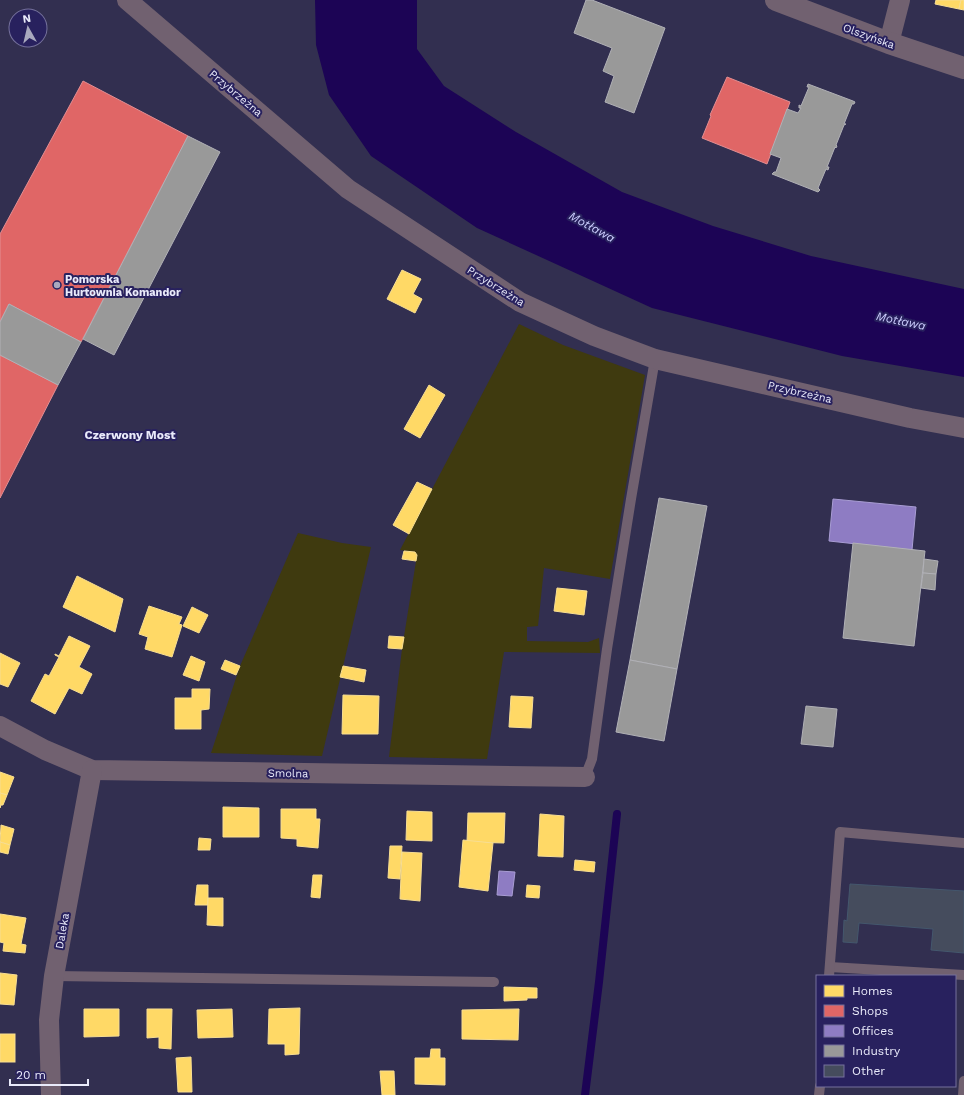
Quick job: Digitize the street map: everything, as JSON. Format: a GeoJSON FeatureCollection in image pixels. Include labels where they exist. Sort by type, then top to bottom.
{"type":"FeatureCollection","features":[{"type":"Feature","properties":{"kind":"street","name":"Przybrzeżna"},"geometry":{"type":"LineString","coordinates":[[127,0],[348,189],[520,302],[594,336],[655,359],[910,418],[964,428]]}},
{"type":"Feature","properties":{"kind":"street","name":"Olszyńska"},"geometry":{"type":"LineString","coordinates":[[776,0],[889,43],[964,68]]}},
{"type":"Feature","properties":{"kind":"street"},"geometry":{"type":"LineString","coordinates":[[889,43],[900,0]]}},
{"type":"Feature","properties":{"kind":"street","name":"Smolna"},"geometry":{"type":"LineString","coordinates":[[0,726],[45,750],[92,770],[585,777]]}},
{"type":"Feature","properties":{"kind":"street","name":"Daleka"},"geometry":{"type":"LineString","coordinates":[[51,1095],[49,1020],[54,976],[92,770]]}},
{"type":"Feature","properties":{"kind":"lane"},"geometry":{"type":"LineString","coordinates":[[585,777],[592,759],[607,649],[655,359]]}},
{"type":"Feature","properties":{"kind":"lane"},"geometry":{"type":"LineString","coordinates":[[964,843],[840,832],[829,971],[964,975]]}},
{"type":"Feature","properties":{"kind":"lane"},"geometry":{"type":"LineString","coordinates":[[54,976],[494,982]]}},
{"type":"Feature","properties":{"kind":"lane"},"geometry":{"type":"LineString","coordinates":[[963,1095],[964,1081]]}},
{"type":"Feature","properties":{"kind":"shaded area"},"geometry":{"type":"Polygon","coordinates":[[[519,324],[563,345],[645,375],[610,579],[544,568],[538,626],[527,627],[527,641],[588,642],[599,638],[600,653],[504,652],[487,759],[389,757],[402,649],[417,555],[415,552],[400,550],[519,324]]]}},
{"type":"Feature","properties":{"kind":"shaded area"},"geometry":{"type":"Polygon","coordinates":[[[298,533],[342,543],[371,547],[322,756],[211,753],[240,666],[298,533]]]}},
{"type":"Feature","properties":{"kind":"water","name":"Motława"},"geometry":{"type":"Polygon","coordinates":[[[315,0],[417,0],[417,49],[444,86],[516,132],[622,192],[713,226],[811,256],[964,289],[964,377],[842,356],[652,308],[477,228],[371,156],[329,95],[316,45],[315,0]]]}},
{"type":"Feature","properties":{"kind":"building: Homes"},"geometry":{"type":"Polygon","coordinates":[[[936,0],[961,0],[959,9],[935,4],[936,0]]]}},
{"type":"Feature","properties":{"kind":"building: Homes"},"geometry":{"type":"Polygon","coordinates":[[[961,0],[964,0],[964,10],[959,9],[961,0]]]}},
{"type":"Feature","properties":{"kind":"building: Homes"},"geometry":{"type":"Polygon","coordinates":[[[402,270],[421,279],[413,294],[422,299],[415,313],[387,299],[402,270]]]}},
{"type":"Feature","properties":{"kind":"building: Homes"},"geometry":{"type":"Polygon","coordinates":[[[429,385],[445,395],[420,438],[404,429],[429,385]]]}},
{"type":"Feature","properties":{"kind":"building: Homes"},"geometry":{"type":"Polygon","coordinates":[[[417,482],[432,489],[409,534],[393,525],[417,482]]]}},
{"type":"Feature","properties":{"kind":"building: Homes"},"geometry":{"type":"Polygon","coordinates":[[[404,551],[415,552],[417,555],[416,561],[402,559],[404,551]]]}},
{"type":"Feature","properties":{"kind":"building: Homes"},"geometry":{"type":"Polygon","coordinates":[[[77,576],[123,599],[115,632],[63,607],[77,576]]]}},
{"type":"Feature","properties":{"kind":"building: Homes"},"geometry":{"type":"Polygon","coordinates":[[[557,588],[587,591],[584,615],[554,611],[557,588]]]}},
{"type":"Feature","properties":{"kind":"building: Homes"},"geometry":{"type":"Polygon","coordinates":[[[149,606],[182,617],[179,624],[182,625],[172,657],[145,649],[148,637],[139,634],[149,606]]]}},
{"type":"Feature","properties":{"kind":"building: Homes"},"geometry":{"type":"Polygon","coordinates":[[[192,607],[208,615],[199,633],[183,626],[192,607]]]}},
{"type":"Feature","properties":{"kind":"building: Homes"},"geometry":{"type":"Polygon","coordinates":[[[69,636],[90,646],[79,667],[92,674],[82,694],[69,688],[55,714],[31,701],[45,674],[49,676],[59,657],[55,654],[59,656],[69,636]]]}},
{"type":"Feature","properties":{"kind":"building: Homes"},"geometry":{"type":"Polygon","coordinates":[[[389,636],[404,637],[402,649],[388,648],[389,636]]]}},
{"type":"Feature","properties":{"kind":"building: Homes"},"geometry":{"type":"Polygon","coordinates":[[[0,653],[20,663],[8,687],[0,684],[0,653]]]}},
{"type":"Feature","properties":{"kind":"building: Homes"},"geometry":{"type":"Polygon","coordinates":[[[191,656],[205,662],[199,681],[183,675],[191,656]]]}},
{"type":"Feature","properties":{"kind":"building: Homes"},"geometry":{"type":"Polygon","coordinates":[[[225,660],[240,666],[236,675],[221,669],[225,660]]]}},
{"type":"Feature","properties":{"kind":"building: Homes"},"geometry":{"type":"Polygon","coordinates":[[[343,666],[366,670],[364,682],[340,677],[343,666]]]}},
{"type":"Feature","properties":{"kind":"building: Homes"},"geometry":{"type":"Polygon","coordinates":[[[192,689],[210,689],[209,709],[201,710],[201,729],[175,729],[175,698],[192,698],[192,689]]]}},
{"type":"Feature","properties":{"kind":"building: Homes"},"geometry":{"type":"Polygon","coordinates":[[[343,695],[379,696],[378,734],[342,734],[343,695]]]}},
{"type":"Feature","properties":{"kind":"building: Homes"},"geometry":{"type":"Polygon","coordinates":[[[511,696],[533,697],[531,728],[509,727],[511,696]]]}},
{"type":"Feature","properties":{"kind":"building: Homes"},"geometry":{"type":"Polygon","coordinates":[[[0,772],[14,777],[7,795],[0,793],[0,772]]]}},
{"type":"Feature","properties":{"kind":"building: Homes"},"geometry":{"type":"Polygon","coordinates":[[[0,793],[7,795],[3,805],[1,805],[0,808],[0,793]]]}},
{"type":"Feature","properties":{"kind":"building: Homes"},"geometry":{"type":"Polygon","coordinates":[[[223,807],[259,808],[259,837],[223,837],[223,807]]]}},
{"type":"Feature","properties":{"kind":"building: Homes"},"geometry":{"type":"Polygon","coordinates":[[[281,809],[316,809],[316,819],[320,819],[318,848],[297,846],[297,839],[281,838],[281,809]]]}},
{"type":"Feature","properties":{"kind":"building: Homes"},"geometry":{"type":"Polygon","coordinates":[[[407,811],[432,812],[432,841],[406,840],[407,811]]]}},
{"type":"Feature","properties":{"kind":"building: Homes"},"geometry":{"type":"Polygon","coordinates":[[[468,813],[505,813],[504,843],[467,842],[468,813]]]}},
{"type":"Feature","properties":{"kind":"building: Homes"},"geometry":{"type":"Polygon","coordinates":[[[540,814],[564,816],[563,857],[538,856],[540,814]]]}},
{"type":"Feature","properties":{"kind":"building: Homes"},"geometry":{"type":"Polygon","coordinates":[[[1,825],[14,829],[10,845],[0,842],[1,825]]]}},
{"type":"Feature","properties":{"kind":"building: Homes"},"geometry":{"type":"Polygon","coordinates":[[[199,838],[211,839],[210,850],[198,850],[199,838]]]}},
{"type":"Feature","properties":{"kind":"building: Homes"},"geometry":{"type":"Polygon","coordinates":[[[463,840],[493,843],[488,891],[459,887],[463,840]]]}},
{"type":"Feature","properties":{"kind":"building: Homes"},"geometry":{"type":"Polygon","coordinates":[[[0,842],[10,845],[8,854],[0,852],[0,842]]]}},
{"type":"Feature","properties":{"kind":"building: Homes"},"geometry":{"type":"Polygon","coordinates":[[[390,846],[402,846],[400,879],[388,878],[390,846]]]}},
{"type":"Feature","properties":{"kind":"building: Homes"},"geometry":{"type":"Polygon","coordinates":[[[402,852],[422,853],[420,901],[400,899],[402,852]]]}},
{"type":"Feature","properties":{"kind":"building: Homes"},"geometry":{"type":"Polygon","coordinates":[[[575,860],[595,862],[594,872],[574,870],[575,860]]]}},
{"type":"Feature","properties":{"kind":"building: Homes"},"geometry":{"type":"Polygon","coordinates":[[[313,875],[322,875],[320,898],[311,897],[313,875]]]}},
{"type":"Feature","properties":{"kind":"building: Homes"},"geometry":{"type":"Polygon","coordinates":[[[197,885],[208,885],[208,905],[195,905],[197,885]]]}},
{"type":"Feature","properties":{"kind":"building: Homes"},"geometry":{"type":"Polygon","coordinates":[[[527,885],[540,886],[539,898],[526,897],[527,885]]]}},
{"type":"Feature","properties":{"kind":"building: Homes"},"geometry":{"type":"Polygon","coordinates":[[[208,898],[223,898],[223,926],[207,925],[208,898]]]}},
{"type":"Feature","properties":{"kind":"building: Homes"},"geometry":{"type":"Polygon","coordinates":[[[0,914],[26,918],[21,944],[26,945],[25,953],[3,951],[4,943],[0,942],[0,914]]]}},
{"type":"Feature","properties":{"kind":"building: Homes"},"geometry":{"type":"Polygon","coordinates":[[[0,973],[17,975],[14,1005],[0,1004],[0,973]]]}},
{"type":"Feature","properties":{"kind":"building: Homes"},"geometry":{"type":"Polygon","coordinates":[[[504,987],[537,988],[537,998],[504,1001],[504,987]]]}},
{"type":"Feature","properties":{"kind":"building: Homes"},"geometry":{"type":"Polygon","coordinates":[[[300,1008],[299,1054],[285,1055],[285,1044],[268,1044],[269,1009],[300,1008]]]}},
{"type":"Feature","properties":{"kind":"building: Homes"},"geometry":{"type":"Polygon","coordinates":[[[84,1009],[119,1009],[119,1036],[84,1037],[84,1009]]]}},
{"type":"Feature","properties":{"kind":"building: Homes"},"geometry":{"type":"Polygon","coordinates":[[[147,1009],[172,1009],[171,1049],[159,1048],[159,1037],[147,1038],[147,1009]]]}},
{"type":"Feature","properties":{"kind":"building: Homes"},"geometry":{"type":"Polygon","coordinates":[[[232,1009],[233,1037],[198,1038],[197,1010],[232,1009]]]}},
{"type":"Feature","properties":{"kind":"building: Homes"},"geometry":{"type":"Polygon","coordinates":[[[519,1009],[518,1040],[462,1039],[462,1010],[519,1009]]]}},
{"type":"Feature","properties":{"kind":"building: Homes"},"geometry":{"type":"Polygon","coordinates":[[[0,1034],[15,1034],[15,1062],[0,1062],[0,1034]]]}},
{"type":"Feature","properties":{"kind":"building: Homes"},"geometry":{"type":"Polygon","coordinates":[[[431,1049],[440,1049],[440,1058],[445,1058],[445,1085],[415,1084],[415,1058],[430,1058],[431,1049]]]}},
{"type":"Feature","properties":{"kind":"building: Homes"},"geometry":{"type":"Polygon","coordinates":[[[191,1057],[192,1092],[178,1092],[176,1058],[191,1057]]]}},
{"type":"Feature","properties":{"kind":"building: Homes"},"geometry":{"type":"Polygon","coordinates":[[[380,1071],[394,1071],[395,1095],[382,1095],[380,1071]]]}},
{"type":"Feature","properties":{"kind":"building: Shops"},"geometry":{"type":"Polygon","coordinates":[[[727,77],[790,102],[767,164],[702,138],[711,116],[710,115],[727,77]]]}},
{"type":"Feature","properties":{"kind":"building: Shops"},"geometry":{"type":"Polygon","coordinates":[[[83,81],[188,136],[81,342],[9,304],[0,322],[0,234],[83,81]]]}},
{"type":"Feature","properties":{"kind":"building: Shops"},"geometry":{"type":"Polygon","coordinates":[[[0,355],[58,385],[0,498],[0,355]]]}},
{"type":"Feature","properties":{"kind":"building: Offices"},"geometry":{"type":"Polygon","coordinates":[[[833,499],[916,507],[912,550],[829,541],[833,499]]]}},
{"type":"Feature","properties":{"kind":"building: Offices"},"geometry":{"type":"Polygon","coordinates":[[[499,871],[515,872],[512,896],[497,895],[499,871]]]}},
{"type":"Feature","properties":{"kind":"building: Industry"},"geometry":{"type":"Polygon","coordinates":[[[586,0],[592,0],[665,28],[634,113],[605,102],[614,76],[603,71],[612,48],[574,33],[586,0]]]}},
{"type":"Feature","properties":{"kind":"building: Industry"},"geometry":{"type":"Polygon","coordinates":[[[808,84],[855,102],[852,104],[844,124],[846,124],[844,125],[836,145],[837,146],[836,148],[835,147],[827,167],[829,167],[828,170],[826,169],[818,188],[820,190],[818,192],[772,174],[776,172],[781,158],[770,154],[787,109],[798,113],[801,108],[799,108],[799,105],[801,106],[809,87],[807,87],[808,84]]]}},
{"type":"Feature","properties":{"kind":"building: Industry"},"geometry":{"type":"Polygon","coordinates":[[[188,136],[220,152],[114,355],[83,339],[188,136]]]}},
{"type":"Feature","properties":{"kind":"building: Industry"},"geometry":{"type":"Polygon","coordinates":[[[9,304],[81,342],[58,385],[0,355],[0,322],[9,304]]]}},
{"type":"Feature","properties":{"kind":"building: Industry"},"geometry":{"type":"Polygon","coordinates":[[[659,498],[707,506],[677,669],[630,660],[659,498]]]}},
{"type":"Feature","properties":{"kind":"building: Industry"},"geometry":{"type":"Polygon","coordinates":[[[853,543],[925,551],[914,646],[843,638],[853,543]]]}},
{"type":"Feature","properties":{"kind":"building: Industry"},"geometry":{"type":"Polygon","coordinates":[[[924,559],[938,561],[936,574],[923,573],[924,559]]]}},
{"type":"Feature","properties":{"kind":"building: Industry"},"geometry":{"type":"Polygon","coordinates":[[[923,573],[936,574],[935,590],[921,588],[923,573]]]}},
{"type":"Feature","properties":{"kind":"building: Industry"},"geometry":{"type":"Polygon","coordinates":[[[630,660],[677,669],[664,741],[616,732],[630,660]]]}},
{"type":"Feature","properties":{"kind":"building: Industry"},"geometry":{"type":"Polygon","coordinates":[[[806,706],[837,709],[833,747],[801,744],[806,706]]]}},
{"type":"Feature","properties":{"kind":"building: Other"},"geometry":{"type":"Polygon","coordinates":[[[850,884],[964,891],[964,953],[931,950],[933,929],[859,923],[857,943],[843,942],[844,920],[847,921],[850,884]]]}},
{"type":"Feature","properties":{"kind":"waterway"},"geometry":{"type":"LineString","coordinates":[[585,1095],[617,814]]}},
{"type":"Feature","properties":{"kind":"place","name":"Pomorska Hurtownia Komandor"},"geometry":{"type":"Point","coordinates":[57,285]}},
{"type":"Feature","properties":{"kind":"district","name":"Czerwony Most"},"geometry":{"type":"Point","coordinates":[130,435]}}]}
